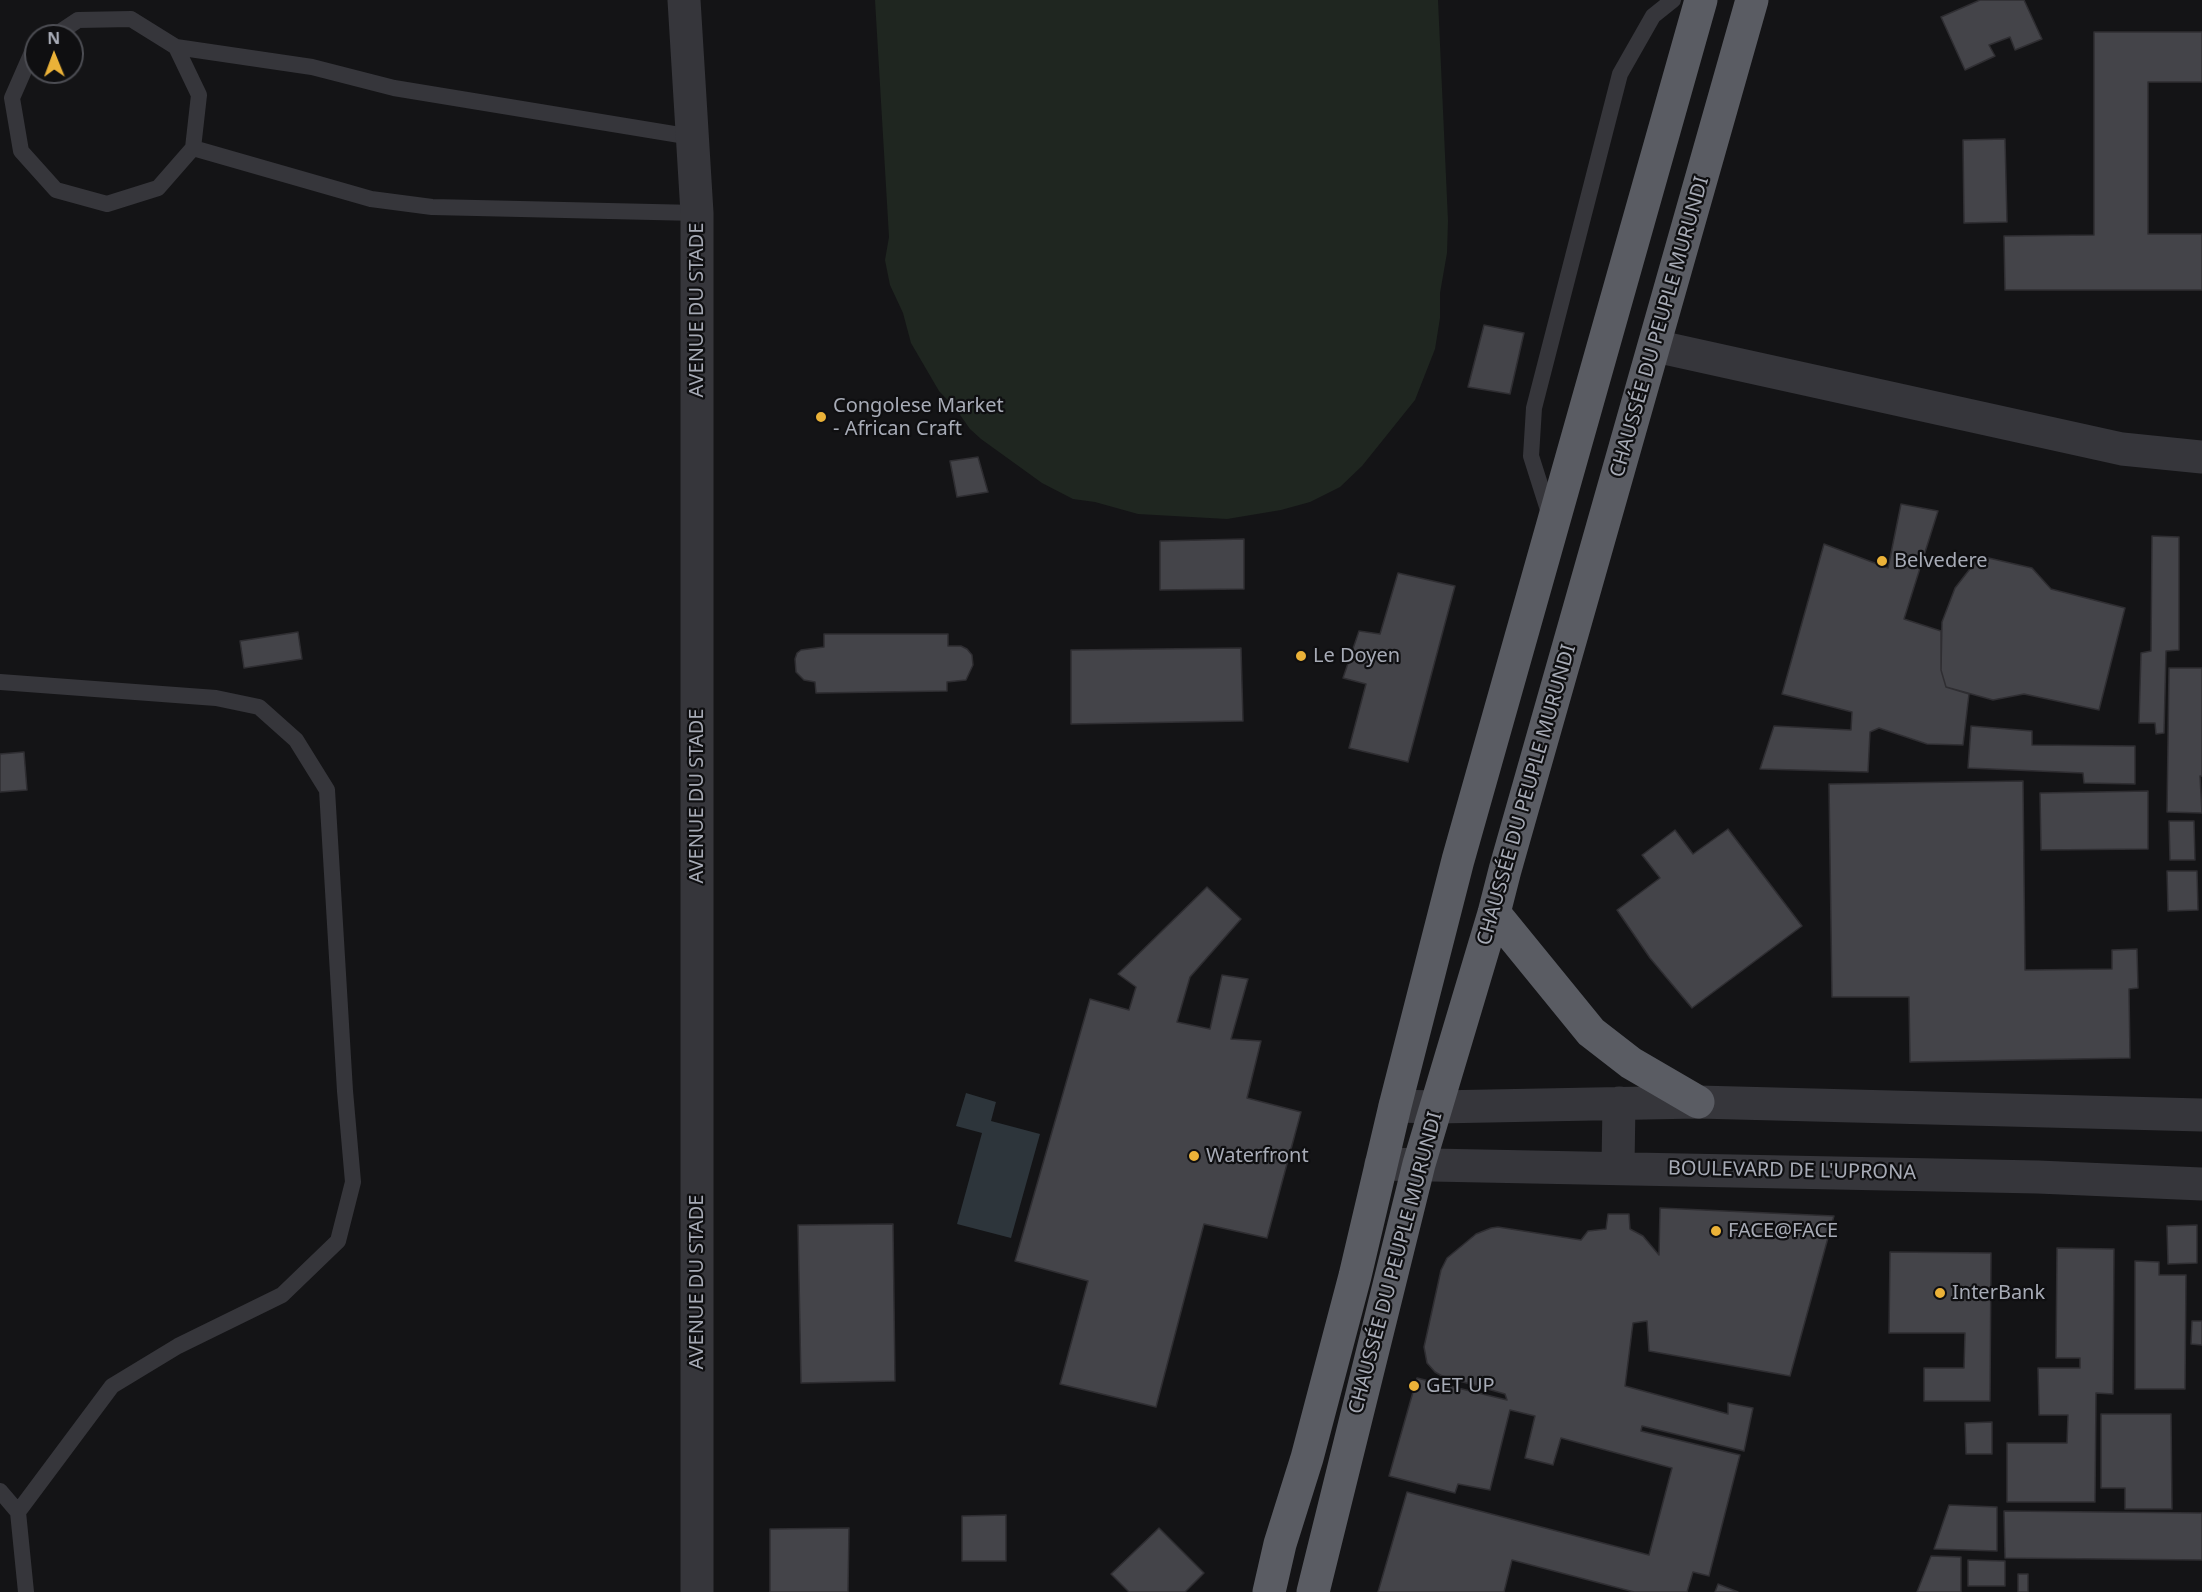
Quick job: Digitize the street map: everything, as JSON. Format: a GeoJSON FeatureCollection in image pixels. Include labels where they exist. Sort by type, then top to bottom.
{"type":"FeatureCollection","features":[{"type":"Feature","properties":{"kind":"highway","name":"CHAUSSÉE DU PEUPLE MURUNDI"},"geometry":{"type":"LineString","coordinates":[[1269,1592],[1280,1544],[1306,1458],[1354,1276],[1458,860],[1701,0]]}},
{"type":"Feature","properties":{"kind":"highway","name":"CHAUSSÉE DU PEUPLE MURUNDI"},"geometry":{"type":"LineString","coordinates":[[1313,1592],[1419,1164],[1494,913],[1752,0]]}},
{"type":"Feature","properties":{"kind":"highway"},"geometry":{"type":"LineString","coordinates":[[1494,913],[1591,1032],[1631,1064],[1698,1102]]}},
{"type":"Feature","properties":{"kind":"street","name":"AVENUE DU STADE"},"geometry":{"type":"LineString","coordinates":[[684,0],[697,213],[697,1592]]}},
{"type":"Feature","properties":{"kind":"street"},"geometry":{"type":"LineString","coordinates":[[1655,345],[2122,449],[2202,457]]}},
{"type":"Feature","properties":{"kind":"street"},"geometry":{"type":"LineString","coordinates":[[1395,1106],[1698,1102],[2202,1115]]}},
{"type":"Feature","properties":{"kind":"street"},"geometry":{"type":"LineString","coordinates":[[1618,1167],[1619,1103]]}},
{"type":"Feature","properties":{"kind":"street","name":"BOULEVARD DE L'UPRONA"},"geometry":{"type":"LineString","coordinates":[[1381,1164],[2038,1177],[2202,1184]]}},
{"type":"Feature","properties":{"kind":"lane"},"geometry":{"type":"LineString","coordinates":[[1553,526],[1531,456],[1534,408],[1620,74],[1653,16],[1673,0]]}},
{"type":"Feature","properties":{"kind":"lane"},"geometry":{"type":"LineString","coordinates":[[72,24],[78,20],[131,20],[176,48],[312,67],[394,88],[692,137]]}},
{"type":"Feature","properties":{"kind":"lane"},"geometry":{"type":"LineString","coordinates":[[24,71],[12,98],[21,151],[56,190],[108,204],[158,188],[193,148],[199,95],[176,48]]}},
{"type":"Feature","properties":{"kind":"lane"},"geometry":{"type":"LineString","coordinates":[[193,148],[370,199],[432,207],[697,213]]}},
{"type":"Feature","properties":{"kind":"lane"},"geometry":{"type":"LineString","coordinates":[[0,682],[216,698],[259,707],[296,740],[327,790],[345,1091],[353,1182],[338,1241],[282,1295],[178,1346],[112,1386],[18,1512]]}},
{"type":"Feature","properties":{"kind":"lane"},"geometry":{"type":"LineString","coordinates":[[0,1491],[18,1512],[26,1592]]}},
{"type":"Feature","properties":{"kind":"shaded area"},"geometry":{"type":"Polygon","coordinates":[[[875,0],[1438,0],[1448,221],[1447,253],[1440,293],[1440,318],[1435,349],[1415,400],[1362,466],[1340,487],[1310,502],[1281,510],[1227,519],[1138,514],[1095,502],[1073,499],[1042,483],[970,429],[939,391],[911,343],[903,313],[890,285],[885,260],[889,237],[875,0]]]}},
{"type":"Feature","properties":{"kind":"shaded area"},"geometry":{"type":"Polygon","coordinates":[[[966,1093],[996,1102],[991,1121],[1040,1134],[1011,1238],[957,1224],[982,1133],[956,1126],[966,1093]]]}},
{"type":"Feature","properties":{"kind":"building"},"geometry":{"type":"Polygon","coordinates":[[[1980,0],[2024,0],[2042,39],[2015,50],[2010,37],[1989,45],[1995,56],[1965,70],[1941,17],[1980,0]]]}},
{"type":"Feature","properties":{"kind":"building"},"geometry":{"type":"Polygon","coordinates":[[[2094,32],[2202,32],[2202,82],[2148,82],[2148,234],[2202,234],[2202,290],[2005,290],[2004,236],[2094,235],[2094,32]]]}},
{"type":"Feature","properties":{"kind":"building"},"geometry":{"type":"Polygon","coordinates":[[[2005,139],[2007,222],[1964,223],[1963,140],[2005,139]]]}},
{"type":"Feature","properties":{"kind":"building"},"geometry":{"type":"Polygon","coordinates":[[[1484,325],[1524,333],[1510,394],[1468,387],[1484,325]]]}},
{"type":"Feature","properties":{"kind":"building"},"geometry":{"type":"Polygon","coordinates":[[[978,457],[988,492],[957,497],[950,461],[978,457]]]}},
{"type":"Feature","properties":{"kind":"building"},"geometry":{"type":"Polygon","coordinates":[[[1901,504],[1938,511],[1904,619],[1941,631],[1941,670],[1946,687],[1969,694],[1963,745],[1927,744],[1879,728],[1870,732],[1868,772],[1760,769],[1774,726],[1851,730],[1852,712],[1782,694],[1824,544],[1888,568],[1901,504]]]}},
{"type":"Feature","properties":{"kind":"building"},"geometry":{"type":"Polygon","coordinates":[[[2152,536],[2179,537],[2179,650],[2166,651],[2164,733],[2156,734],[2155,723],[2139,723],[2141,653],[2151,651],[2152,536]]]}},
{"type":"Feature","properties":{"kind":"building"},"geometry":{"type":"Polygon","coordinates":[[[1244,539],[1244,589],[1160,590],[1160,541],[1244,539]]]}},
{"type":"Feature","properties":{"kind":"building"},"geometry":{"type":"Polygon","coordinates":[[[1980,556],[2032,568],[2051,589],[2125,608],[2099,710],[2024,694],[1993,700],[1946,687],[1941,670],[1942,622],[1955,588],[1980,556]]]}},
{"type":"Feature","properties":{"kind":"building"},"geometry":{"type":"Polygon","coordinates":[[[1398,573],[1455,586],[1408,762],[1349,748],[1366,684],[1343,678],[1359,631],[1380,634],[1398,573]]]}},
{"type":"Feature","properties":{"kind":"building"},"geometry":{"type":"Polygon","coordinates":[[[298,632],[302,659],[244,668],[240,641],[298,632]]]}},
{"type":"Feature","properties":{"kind":"building"},"geometry":{"type":"Polygon","coordinates":[[[824,634],[948,634],[948,646],[961,646],[967,649],[972,655],[973,665],[966,680],[947,682],[947,691],[816,693],[815,682],[804,680],[796,672],[795,659],[801,650],[824,647],[824,634]]]}},
{"type":"Feature","properties":{"kind":"building"},"geometry":{"type":"Polygon","coordinates":[[[1241,648],[1243,721],[1071,724],[1071,650],[1241,648]]]}},
{"type":"Feature","properties":{"kind":"building"},"geometry":{"type":"Polygon","coordinates":[[[2169,668],[2202,668],[2202,776],[2200,776],[2202,813],[2167,812],[2169,668]]]}},
{"type":"Feature","properties":{"kind":"building"},"geometry":{"type":"Polygon","coordinates":[[[1971,726],[2032,731],[2032,745],[2135,746],[2135,784],[2084,783],[2083,773],[1968,768],[1971,726]]]}},
{"type":"Feature","properties":{"kind":"building"},"geometry":{"type":"Polygon","coordinates":[[[24,752],[27,790],[0,792],[0,754],[24,752]]]}},
{"type":"Feature","properties":{"kind":"building"},"geometry":{"type":"Polygon","coordinates":[[[2023,781],[2025,970],[2112,969],[2112,950],[2137,949],[2138,988],[2129,989],[2130,1058],[1910,1062],[1909,997],[1832,997],[1829,784],[2023,781]]]}},
{"type":"Feature","properties":{"kind":"building"},"geometry":{"type":"Polygon","coordinates":[[[2148,791],[2148,849],[2041,850],[2040,793],[2148,791]]]}},
{"type":"Feature","properties":{"kind":"building"},"geometry":{"type":"Polygon","coordinates":[[[2169,821],[2194,821],[2195,860],[2170,860],[2169,821]]]}},
{"type":"Feature","properties":{"kind":"building"},"geometry":{"type":"Polygon","coordinates":[[[1728,829],[1802,926],[1692,1008],[1650,958],[1617,910],[1660,878],[1642,855],[1675,830],[1693,854],[1728,829]]]}},
{"type":"Feature","properties":{"kind":"building"},"geometry":{"type":"Polygon","coordinates":[[[2167,871],[2197,871],[2198,910],[2168,911],[2167,871]]]}},
{"type":"Feature","properties":{"kind":"building"},"geometry":{"type":"Polygon","coordinates":[[[1207,887],[1241,919],[1190,977],[1177,1022],[1210,1029],[1222,975],[1248,979],[1231,1039],[1261,1041],[1247,1098],[1301,1112],[1267,1238],[1204,1224],[1156,1407],[1060,1384],[1088,1281],[1015,1261],[1090,999],[1129,1010],[1136,987],[1118,974],[1207,887]]]}},
{"type":"Feature","properties":{"kind":"building"},"geometry":{"type":"Polygon","coordinates":[[[1660,1208],[1834,1216],[1790,1376],[1649,1351],[1647,1321],[1633,1323],[1625,1386],[1728,1414],[1728,1403],[1753,1408],[1744,1451],[1642,1426],[1641,1431],[1740,1455],[1709,1576],[1693,1572],[1687,1592],[1634,1592],[1512,1560],[1504,1592],[1378,1592],[1407,1492],[1649,1555],[1672,1468],[1561,1438],[1553,1465],[1525,1458],[1535,1416],[1510,1410],[1490,1490],[1458,1484],[1455,1493],[1389,1476],[1417,1378],[1507,1400],[1505,1394],[1442,1376],[1427,1363],[1424,1347],[1441,1270],[1447,1258],[1476,1234],[1498,1227],[1581,1240],[1588,1231],[1606,1229],[1608,1214],[1629,1214],[1630,1229],[1643,1236],[1659,1255],[1660,1208]]]}},
{"type":"Feature","properties":{"kind":"building"},"geometry":{"type":"Polygon","coordinates":[[[893,1224],[895,1381],[801,1383],[798,1225],[893,1224]]]}},
{"type":"Feature","properties":{"kind":"building"},"geometry":{"type":"Polygon","coordinates":[[[2197,1225],[2197,1263],[2168,1264],[2167,1226],[2197,1225]]]}},
{"type":"Feature","properties":{"kind":"building"},"geometry":{"type":"Polygon","coordinates":[[[2057,1248],[2114,1249],[2113,1394],[2096,1393],[2095,1502],[2007,1502],[2007,1443],[2067,1443],[2068,1415],[2039,1415],[2038,1368],[2080,1368],[2080,1358],[2056,1358],[2057,1248]]]}},
{"type":"Feature","properties":{"kind":"building","name":"InterBank"},"geometry":{"type":"Polygon","coordinates":[[[1890,1252],[1991,1253],[1990,1401],[1924,1401],[1924,1368],[1964,1368],[1965,1333],[1889,1333],[1890,1252]]]}},
{"type":"Feature","properties":{"kind":"building"},"geometry":{"type":"Polygon","coordinates":[[[2135,1261],[2159,1262],[2159,1275],[2186,1275],[2185,1389],[2135,1389],[2135,1261]]]}},
{"type":"Feature","properties":{"kind":"building"},"geometry":{"type":"Polygon","coordinates":[[[2192,1321],[2202,1321],[2202,1345],[2191,1344],[2192,1321]]]}},
{"type":"Feature","properties":{"kind":"building"},"geometry":{"type":"Polygon","coordinates":[[[2101,1414],[2171,1414],[2172,1509],[2125,1509],[2125,1488],[2101,1488],[2101,1414]]]}},
{"type":"Feature","properties":{"kind":"building"},"geometry":{"type":"Polygon","coordinates":[[[1992,1422],[1992,1454],[1966,1454],[1965,1423],[1992,1422]]]}},
{"type":"Feature","properties":{"kind":"building"},"geometry":{"type":"Polygon","coordinates":[[[1949,1505],[1997,1507],[1997,1551],[1934,1549],[1949,1505]]]}},
{"type":"Feature","properties":{"kind":"building"},"geometry":{"type":"Polygon","coordinates":[[[2004,1511],[2202,1513],[2202,1560],[2005,1558],[2004,1511]]]}},
{"type":"Feature","properties":{"kind":"building"},"geometry":{"type":"Polygon","coordinates":[[[1006,1515],[1006,1561],[962,1561],[962,1516],[1006,1515]]]}},
{"type":"Feature","properties":{"kind":"building"},"geometry":{"type":"Polygon","coordinates":[[[849,1528],[848,1592],[770,1592],[770,1529],[849,1528]]]}},
{"type":"Feature","properties":{"kind":"building"},"geometry":{"type":"Polygon","coordinates":[[[1159,1528],[1204,1573],[1185,1592],[1129,1592],[1111,1574],[1159,1528]]]}},
{"type":"Feature","properties":{"kind":"building"},"geometry":{"type":"Polygon","coordinates":[[[1931,1556],[1961,1557],[1961,1592],[1917,1592],[1931,1556]]]}},
{"type":"Feature","properties":{"kind":"building"},"geometry":{"type":"Polygon","coordinates":[[[1968,1560],[2005,1561],[2005,1586],[1968,1586],[1968,1560]]]}},
{"type":"Feature","properties":{"kind":"building"},"geometry":{"type":"Polygon","coordinates":[[[2018,1574],[2028,1574],[2028,1592],[2018,1592],[2018,1574]]]}},
{"type":"Feature","properties":{"kind":"building"},"geometry":{"type":"Polygon","coordinates":[[[1718,1584],[1738,1592],[1715,1592],[1718,1584]]]}},
{"type":"Feature","properties":{"kind":"place","name":"Congolese Market - African Craft"},"geometry":{"type":"Point","coordinates":[821,417]}},
{"type":"Feature","properties":{"kind":"place","name":"Belvedere"},"geometry":{"type":"Point","coordinates":[1882,561]}},
{"type":"Feature","properties":{"kind":"place","name":"Le Doyen"},"geometry":{"type":"Point","coordinates":[1301,656]}},
{"type":"Feature","properties":{"kind":"place","name":"Waterfront"},"geometry":{"type":"Point","coordinates":[1194,1156]}},
{"type":"Feature","properties":{"kind":"place","name":"FACE@FACE"},"geometry":{"type":"Point","coordinates":[1716,1231]}},
{"type":"Feature","properties":{"kind":"place","name":"InterBank"},"geometry":{"type":"Point","coordinates":[1940,1293]}},
{"type":"Feature","properties":{"kind":"place","name":"GET UP"},"geometry":{"type":"Point","coordinates":[1414,1386]}}]}
